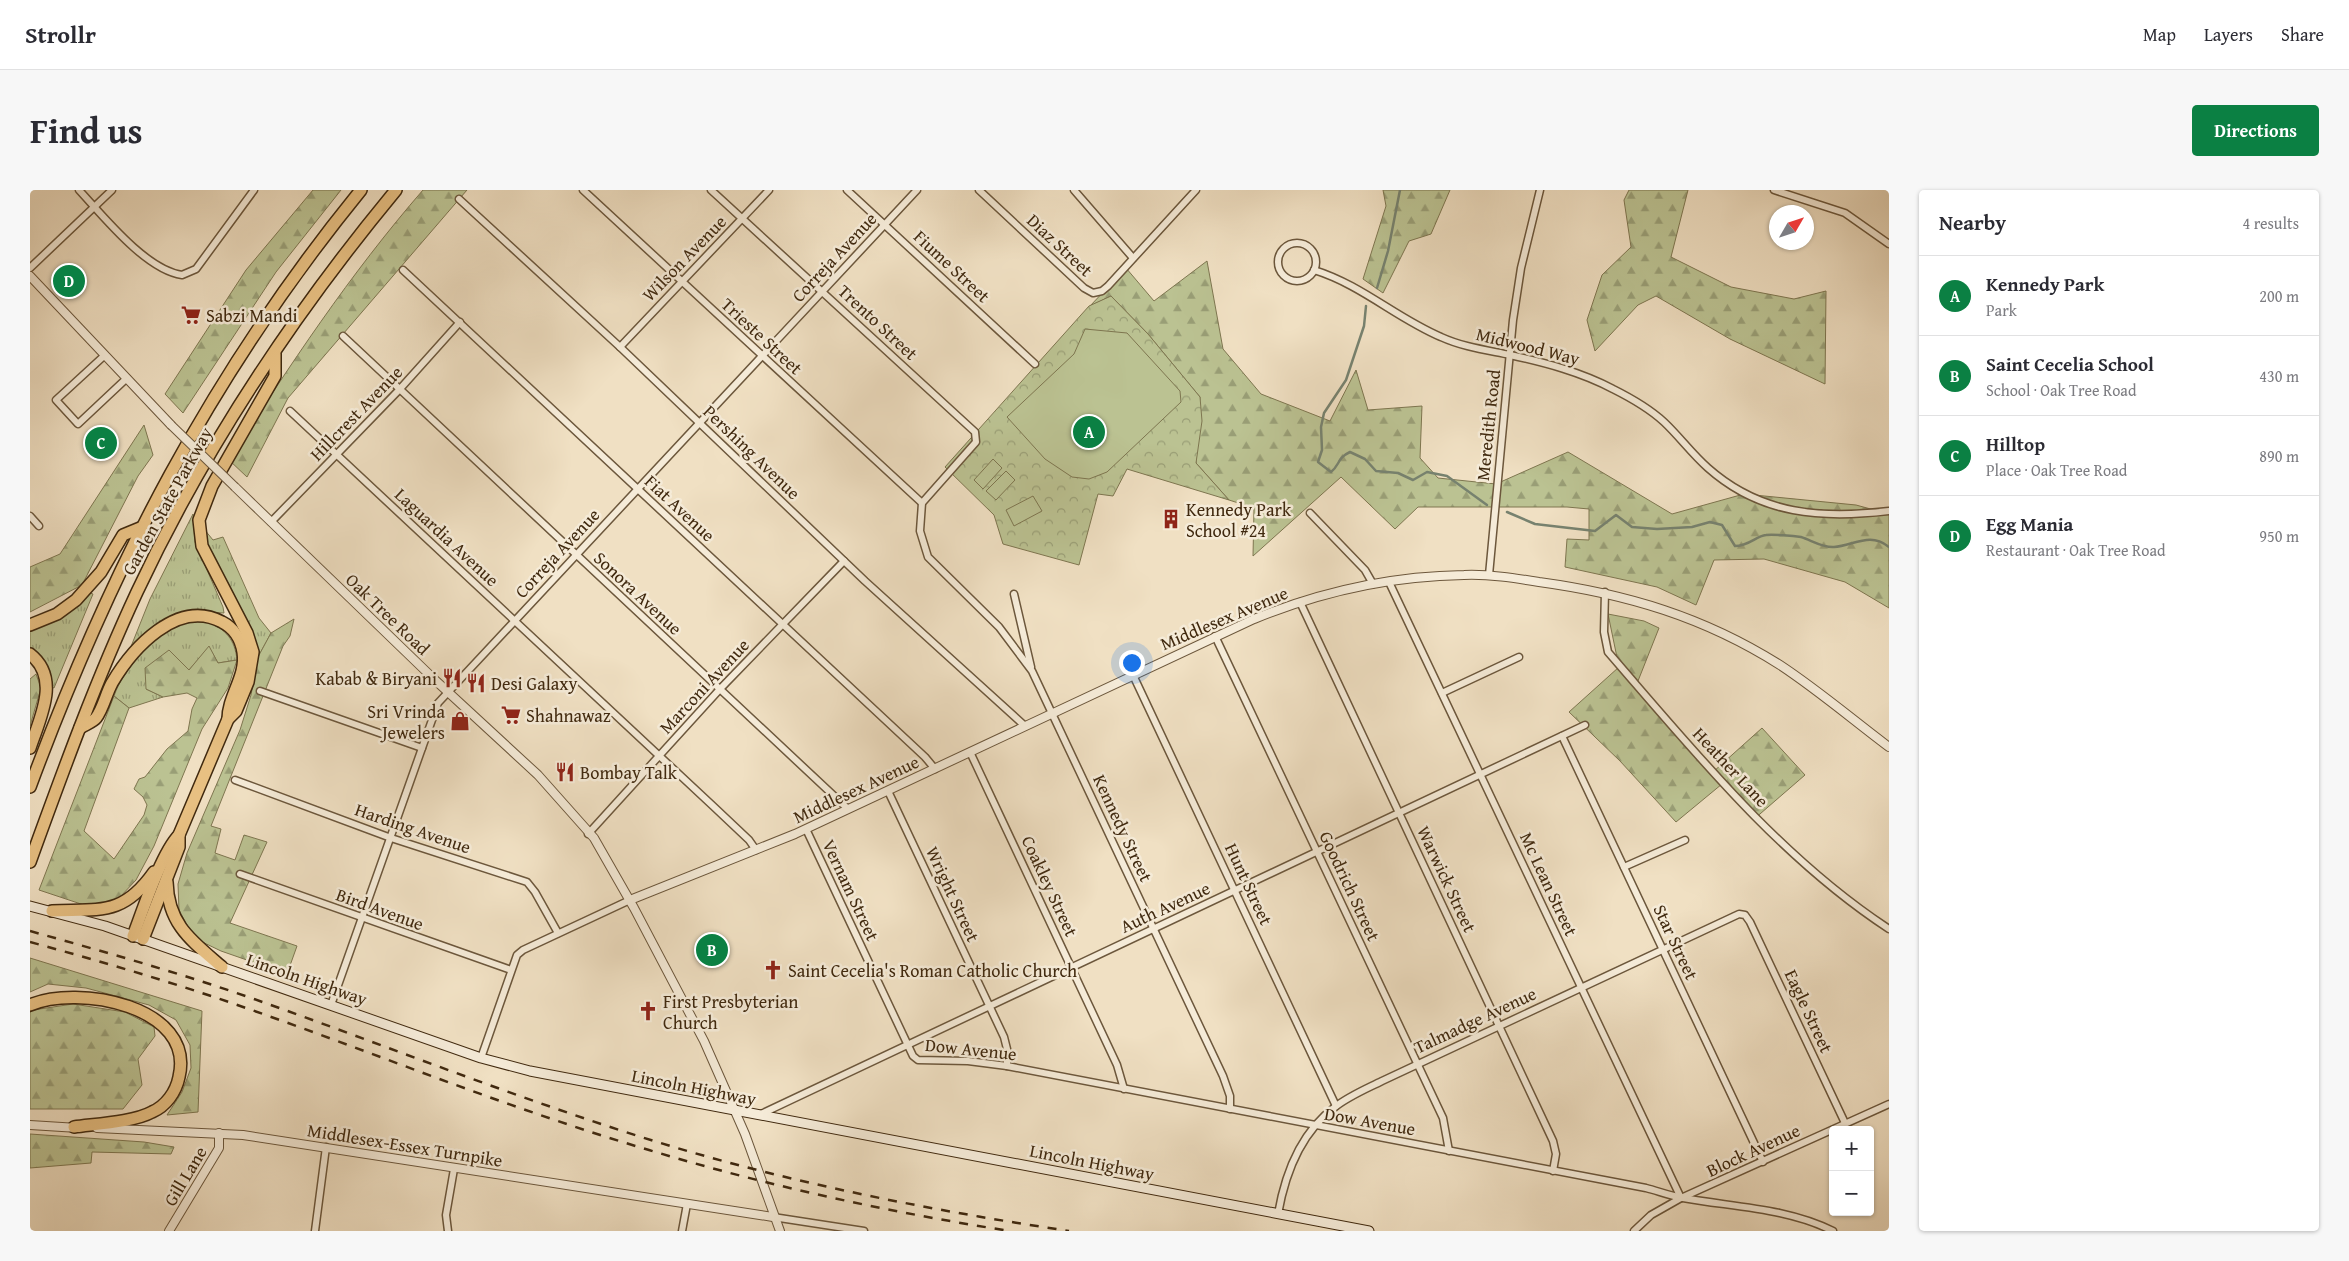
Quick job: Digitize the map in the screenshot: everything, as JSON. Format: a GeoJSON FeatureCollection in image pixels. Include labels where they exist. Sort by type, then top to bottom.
{"type":"FeatureCollection","features":[{"type":"Feature","properties":{"kind":"highway","name":"Garden State Parkway"},"geometry":{"type":"LineString","coordinates":[[30,787],[84,648],[140,528],[192,432],[270,311],[361,190]]}},
{"type":"Feature","properties":{"kind":"highway","name":"Garden State Parkway"},"geometry":{"type":"LineString","coordinates":[[30,862],[114,643],[163,539],[223,434],[275,354],[335,268],[396,190]]}},
{"type":"Feature","properties":{"kind":"highway"},"geometry":{"type":"LineString","coordinates":[[138,938],[164,859],[172,843],[179,835],[228,719],[236,711],[248,682],[253,652],[247,632],[202,546],[199,520],[212,486],[275,376],[275,354]]}},
{"type":"Feature","properties":{"kind":"highway"},"geometry":{"type":"LineString","coordinates":[[30,625],[57,614],[76,600],[101,572],[123,535],[140,528]]}},
{"type":"Feature","properties":{"kind":"highway"},"geometry":{"type":"LineString","coordinates":[[80,728],[96,719],[114,681],[144,643],[171,623],[200,616],[216,619],[226,624],[237,635],[241,644],[243,666],[228,708],[228,719]]}},
{"type":"Feature","properties":{"kind":"highway"},"geometry":{"type":"LineString","coordinates":[[30,654],[40,664],[47,682],[44,704],[30,748]]}},
{"type":"Feature","properties":{"kind":"highway"},"geometry":{"type":"LineString","coordinates":[[138,938],[179,847],[179,835]]}},
{"type":"Feature","properties":{"kind":"highway"},"geometry":{"type":"LineString","coordinates":[[52,911],[103,909],[123,903],[143,888],[164,859]]}},
{"type":"Feature","properties":{"kind":"highway"},"geometry":{"type":"LineString","coordinates":[[167,877],[168,901],[179,926],[192,941],[222,967]]}},
{"type":"Feature","properties":{"kind":"highway"},"geometry":{"type":"LineString","coordinates":[[30,1005],[52,998],[70,996],[103,1001],[156,1019],[168,1029],[176,1043],[181,1064],[178,1080],[172,1094],[163,1105],[145,1116],[74,1127]]}},
{"type":"Feature","properties":{"kind":"main road","name":"Lincoln Highway"},"geometry":{"type":"LineString","coordinates":[[30,906],[138,938],[481,1058],[546,1075],[1370,1231]]}},
{"type":"Feature","properties":{"kind":"street"},"geometry":{"type":"LineString","coordinates":[[79,190],[136,249],[176,274],[188,273],[196,269],[254,190]]}},
{"type":"Feature","properties":{"kind":"street"},"geometry":{"type":"LineString","coordinates":[[30,268],[112,190]]}},
{"type":"Feature","properties":{"kind":"street","name":"Trieste Street"},"geometry":{"type":"LineString","coordinates":[[583,190],[922,503]]}},
{"type":"Feature","properties":{"kind":"street","name":"Trento Street"},"geometry":{"type":"LineString","coordinates":[[711,190],[975,432],[976,442],[922,503]]}},
{"type":"Feature","properties":{"kind":"street","name":"Wilson Avenue"},"geometry":{"type":"LineString","coordinates":[[620,347],[769,190]]}},
{"type":"Feature","properties":{"kind":"street","name":"Fiume Street"},"geometry":{"type":"LineString","coordinates":[[847,190],[1035,364]]}},
{"type":"Feature","properties":{"kind":"street","name":"Correja Avenue"},"geometry":{"type":"LineString","coordinates":[[331,1005],[438,703],[917,190]]}},
{"type":"Feature","properties":{"kind":"street","name":"Diaz Street"},"geometry":{"type":"LineString","coordinates":[[979,190],[1084,288],[1093,293],[1102,291],[1133,258]]}},
{"type":"Feature","properties":{"kind":"street"},"geometry":{"type":"LineString","coordinates":[[1074,190],[1133,258],[1194,191]]}},
{"type":"Feature","properties":{"kind":"street","name":"Meredith Road"},"geometry":{"type":"LineString","coordinates":[[1489,575],[1508,394],[1510,355],[1521,268],[1540,190]]}},
{"type":"Feature","properties":{"kind":"street"},"geometry":{"type":"LineString","coordinates":[[1774,190],[1798,196],[1845,213],[1889,244]]}},
{"type":"Feature","properties":{"kind":"street","name":"Pershing Avenue"},"geometry":{"type":"LineString","coordinates":[[459,199],[620,347],[844,561],[1026,726]]}},
{"type":"Feature","properties":{"kind":"street"},"geometry":{"type":"LineString","coordinates":[[1293,243],[1305,245],[1314,253],[1316,265],[1314,270],[1306,280],[1293,281],[1286,279],[1278,268],[1279,255],[1287,246],[1293,243]]}},
{"type":"Feature","properties":{"kind":"street","name":"Fiat Avenue"},"geometry":{"type":"LineString","coordinates":[[403,270],[925,756],[935,769]]}},
{"type":"Feature","properties":{"kind":"street","name":"Midwood Way"},"geometry":{"type":"LineString","coordinates":[[1314,270],[1337,278],[1357,288],[1413,324],[1441,338],[1474,348],[1574,370],[1614,389],[1663,421],[1707,468],[1743,493],[1799,513],[1828,515],[1889,511]]}},
{"type":"Feature","properties":{"kind":"street","name":"Oak Tree Road"},"geometry":{"type":"LineString","coordinates":[[30,276],[171,425],[270,522],[538,776],[588,834],[594,838],[630,900],[696,1025],[735,1111],[773,1217],[780,1231]]}},
{"type":"Feature","properties":{"kind":"street","name":"Hillcrest Avenue"},"geometry":{"type":"LineString","coordinates":[[270,522],[399,390],[460,322]]}},
{"type":"Feature","properties":{"kind":"street","name":"Sonora Avenue"},"geometry":{"type":"LineString","coordinates":[[343,336],[848,810]]}},
{"type":"Feature","properties":{"kind":"street"},"geometry":{"type":"LineString","coordinates":[[105,355],[56,400],[78,424],[127,378]]}},
{"type":"Feature","properties":{"kind":"street","name":"Laguardia Avenue"},"geometry":{"type":"LineString","coordinates":[[290,411],[660,756],[747,838],[756,850]]}},
{"type":"Feature","properties":{"kind":"street","name":"Kennedy Street"},"geometry":{"type":"LineString","coordinates":[[922,503],[920,531],[924,551],[999,627],[1032,671],[1226,1083],[1230,1109]]}},
{"type":"Feature","properties":{"kind":"street"},"geometry":{"type":"LineString","coordinates":[[1310,513],[1365,570],[1373,584]]}},
{"type":"Feature","properties":{"kind":"street"},"geometry":{"type":"LineString","coordinates":[[30,516],[39,526]]}},
{"type":"Feature","properties":{"kind":"street","name":"Marconi Avenue"},"geometry":{"type":"LineString","coordinates":[[588,834],[720,689],[844,561]]}},
{"type":"Feature","properties":{"kind":"street","name":"Middlesex Avenue"},"geometry":{"type":"LineString","coordinates":[[481,1058],[511,970],[520,952],[630,900],[756,850],[848,810],[1215,636],[1300,602],[1373,584],[1462,574],[1489,575],[1605,592],[1660,607],[1724,634],[1780,666],[1889,747]]}},
{"type":"Feature","properties":{"kind":"street","name":"Mc Lean Street"},"geometry":{"type":"LineString","coordinates":[[1389,582],[1681,1198]]}},
{"type":"Feature","properties":{"kind":"street","name":"Heather Lane"},"geometry":{"type":"LineString","coordinates":[[1605,592],[1604,632],[1608,652],[1734,794],[1800,860],[1889,929]]}},
{"type":"Feature","properties":{"kind":"street","name":"Kennedy Street"},"geometry":{"type":"LineString","coordinates":[[1014,594],[1032,671]]}},
{"type":"Feature","properties":{"kind":"street","name":"Warwick Street"},"geometry":{"type":"LineString","coordinates":[[1300,602],[1555,1145],[1556,1154],[1553,1171]]}},
{"type":"Feature","properties":{"kind":"street","name":"Goodrich Street"},"geometry":{"type":"LineString","coordinates":[[1215,636],[1443,1118],[1449,1151]]}},
{"type":"Feature","properties":{"kind":"street"},"geometry":{"type":"LineString","coordinates":[[1442,693],[1519,657]]}},
{"type":"Feature","properties":{"kind":"street","name":"Hunt Street"},"geometry":{"type":"LineString","coordinates":[[1133,675],[1336,1106]]}},
{"type":"Feature","properties":{"kind":"street"},"geometry":{"type":"LineString","coordinates":[[260,691],[422,748]]}},
{"type":"Feature","properties":{"kind":"street","name":"Auth Avenue"},"geometry":{"type":"LineString","coordinates":[[758,1116],[1585,725]]}},
{"type":"Feature","properties":{"kind":"street","name":"Star Street"},"geometry":{"type":"LineString","coordinates":[[1562,736],[1763,1162]]}},
{"type":"Feature","properties":{"kind":"street","name":"Coakley Street"},"geometry":{"type":"LineString","coordinates":[[970,752],[1117,1065],[1124,1089]]}},
{"type":"Feature","properties":{"kind":"street","name":"Harding Avenue"},"geometry":{"type":"LineString","coordinates":[[235,780],[391,838],[527,882],[535,892],[558,933]]}},
{"type":"Feature","properties":{"kind":"street","name":"Wright Street"},"geometry":{"type":"LineString","coordinates":[[888,791],[1006,1043],[1006,1066]]}},
{"type":"Feature","properties":{"kind":"street","name":"Vernam Street"},"geometry":{"type":"LineString","coordinates":[[806,829],[907,1045]]}},
{"type":"Feature","properties":{"kind":"street"},"geometry":{"type":"LineString","coordinates":[[1624,867],[1684,840]]}},
{"type":"Feature","properties":{"kind":"street","name":"Bird Avenue"},"geometry":{"type":"LineString","coordinates":[[240,874],[511,970]]}},
{"type":"Feature","properties":{"kind":"street","name":"Talmadge Avenue"},"geometry":{"type":"LineString","coordinates":[[1278,1214],[1286,1175],[1315,1126],[1336,1106],[1417,1064],[1736,914],[1743,914]]}},
{"type":"Feature","properties":{"kind":"street","name":"Eagle Street"},"geometry":{"type":"LineString","coordinates":[[1743,914],[1750,922],[1845,1123]]}},
{"type":"Feature","properties":{"kind":"street","name":"Dow Avenue"},"geometry":{"type":"LineString","coordinates":[[907,1045],[912,1056],[921,1060],[954,1060],[1006,1066],[1646,1188],[1681,1198],[1791,1216],[1833,1231]]}},
{"type":"Feature","properties":{"kind":"street","name":"Block Avenue"},"geometry":{"type":"LineString","coordinates":[[1634,1231],[1651,1216],[1681,1198],[1889,1104]]}},
{"type":"Feature","properties":{"kind":"street","name":"Middlesex-Essex Turnpike"},"geometry":{"type":"LineString","coordinates":[[30,1125],[220,1134],[326,1148],[773,1217]]}},
{"type":"Feature","properties":{"kind":"street","name":"Gill Lane"},"geometry":{"type":"LineString","coordinates":[[170,1231],[219,1148],[220,1134]]}},
{"type":"Feature","properties":{"kind":"street"},"geometry":{"type":"LineString","coordinates":[[315,1231],[326,1148]]}},
{"type":"Feature","properties":{"kind":"street"},"geometry":{"type":"LineString","coordinates":[[448,1231],[446,1215],[454,1169]]}},
{"type":"Feature","properties":{"kind":"street"},"geometry":{"type":"LineString","coordinates":[[682,1231],[686,1204]]}},
{"type":"Feature","properties":{"kind":"street"},"geometry":{"type":"LineString","coordinates":[[773,1217],[864,1231]]}},
{"type":"Feature","properties":{"kind":"green space"},"geometry":{"type":"Polygon","coordinates":[[[313,190],[341,190],[276,272],[183,413],[165,394],[246,270],[313,190]]]}},
{"type":"Feature","properties":{"kind":"green space"},"geometry":{"type":"Polygon","coordinates":[[[423,190],[467,190],[288,398],[247,477],[229,460],[321,321],[370,254],[423,190]]]}},
{"type":"Feature","properties":{"kind":"green space"},"geometry":{"type":"Polygon","coordinates":[[[1383,190],[1450,190],[1431,234],[1409,241],[1383,293],[1363,279],[1386,206],[1383,190]]]}},
{"type":"Feature","properties":{"kind":"green space"},"geometry":{"type":"Polygon","coordinates":[[[1629,190],[1688,190],[1671,257],[1731,287],[1794,299],[1826,291],[1825,384],[1730,339],[1656,296],[1638,305],[1595,351],[1587,320],[1602,275],[1631,247],[1624,200],[1629,190]]]}},
{"type":"Feature","properties":{"kind":"green space"},"geometry":{"type":"Polygon","coordinates":[[[1207,261],[1223,349],[1261,394],[1330,421],[1356,370],[1368,410],[1422,406],[1420,458],[1438,478],[1496,484],[1568,452],[1672,514],[1744,494],[1856,505],[1889,514],[1889,608],[1845,582],[1764,559],[1714,560],[1696,605],[1657,587],[1565,567],[1567,539],[1589,540],[1589,509],[1567,507],[1418,507],[1395,529],[1341,477],[1253,556],[1254,508],[1229,500],[1196,463],[1200,397],[1148,334],[1111,296],[1090,306],[1126,268],[1154,301],[1207,261]]]}},
{"type":"Feature","properties":{"kind":"green space"},"geometry":{"type":"Polygon","coordinates":[[[1111,296],[1148,334],[1200,397],[1202,421],[1196,463],[1229,500],[1127,469],[1113,496],[1098,494],[1079,565],[1003,544],[994,515],[945,467],[1089,306],[1111,296]]]}},
{"type":"Feature","properties":{"kind":"green space"},"geometry":{"type":"Polygon","coordinates":[[[1085,329],[1127,333],[1180,391],[1181,402],[1107,472],[1089,479],[1072,477],[1045,459],[1007,417],[1074,354],[1085,329]]]}},
{"type":"Feature","properties":{"kind":"green space"},"geometry":{"type":"Polygon","coordinates":[[[144,425],[153,455],[138,476],[82,585],[30,612],[30,567],[60,554],[144,425]]]}},
{"type":"Feature","properties":{"kind":"green space"},"geometry":{"type":"Polygon","coordinates":[[[993,459],[1002,468],[983,489],[974,480],[993,459]]]}},
{"type":"Feature","properties":{"kind":"green space"},"geometry":{"type":"Polygon","coordinates":[[[1006,471],[1015,480],[996,500],[986,491],[1006,471]]]}},
{"type":"Feature","properties":{"kind":"green space"},"geometry":{"type":"Polygon","coordinates":[[[1033,496],[1042,511],[1014,526],[1006,510],[1033,496]]]}},
{"type":"Feature","properties":{"kind":"green space"},"geometry":{"type":"Polygon","coordinates":[[[193,514],[195,542],[224,613],[189,611],[130,649],[150,599],[193,514]]]}},
{"type":"Feature","properties":{"kind":"green space"},"geometry":{"type":"Polygon","coordinates":[[[204,529],[213,540],[223,537],[259,618],[271,633],[258,657],[248,624],[215,562],[208,546],[204,529]]]}},
{"type":"Feature","properties":{"kind":"green space"},"geometry":{"type":"Polygon","coordinates":[[[90,593],[93,594],[54,688],[51,687],[50,675],[46,664],[30,647],[30,628],[90,593]]]}},
{"type":"Feature","properties":{"kind":"green space"},"geometry":{"type":"Polygon","coordinates":[[[1608,614],[1644,621],[1659,628],[1636,686],[1713,772],[1762,728],[1805,775],[1753,820],[1722,784],[1676,822],[1620,761],[1569,712],[1619,667],[1608,614]]]}},
{"type":"Feature","properties":{"kind":"green space"},"geometry":{"type":"Polygon","coordinates":[[[294,619],[290,636],[283,646],[211,826],[221,829],[215,853],[235,860],[244,835],[267,842],[230,923],[297,946],[287,974],[221,951],[194,938],[179,910],[178,884],[187,853],[240,730],[251,695],[258,657],[271,633],[294,619]]]}},
{"type":"Feature","properties":{"kind":"green space"},"geometry":{"type":"Polygon","coordinates":[[[190,622],[207,622],[219,628],[232,641],[237,660],[218,663],[209,647],[189,670],[146,689],[163,697],[129,708],[114,696],[133,663],[165,633],[190,622]]]}},
{"type":"Feature","properties":{"kind":"green space"},"geometry":{"type":"Polygon","coordinates":[[[209,646],[218,663],[237,660],[228,688],[202,729],[154,846],[136,880],[120,897],[96,909],[39,890],[114,696],[129,708],[84,831],[114,859],[144,815],[147,805],[143,797],[134,789],[139,779],[145,777],[167,749],[188,731],[192,709],[197,698],[187,693],[163,697],[146,689],[145,668],[169,650],[189,670],[209,646]]]}},
{"type":"Feature","properties":{"kind":"green space"},"geometry":{"type":"Polygon","coordinates":[[[36,674],[41,688],[30,726],[30,679],[36,674]]]}},
{"type":"Feature","properties":{"kind":"green space"},"geometry":{"type":"Polygon","coordinates":[[[30,958],[202,1011],[198,1112],[167,1115],[182,1092],[191,1068],[190,1045],[176,1020],[149,1005],[86,988],[48,984],[30,992],[30,958]]]}},
{"type":"Feature","properties":{"kind":"green space"},"geometry":{"type":"Polygon","coordinates":[[[73,1004],[125,1012],[154,1027],[155,1036],[138,1059],[142,1085],[123,1109],[30,1109],[30,1013],[33,1010],[73,1004]]]}},
{"type":"Feature","properties":{"kind":"green space"},"geometry":{"type":"Polygon","coordinates":[[[30,1134],[144,1142],[174,1147],[171,1154],[92,1152],[91,1163],[30,1168],[30,1134]]]}},
{"type":"Feature","properties":{"kind":"waterway"},"geometry":{"type":"LineString","coordinates":[[1377,288],[1388,251],[1400,190]]}},
{"type":"Feature","properties":{"kind":"waterway"},"geometry":{"type":"LineString","coordinates":[[1366,306],[1364,326],[1346,380],[1324,413],[1321,427],[1322,450],[1318,462],[1331,472],[1341,459],[1350,452],[1365,459],[1376,471],[1398,473],[1413,480],[1427,472],[1447,476],[1487,505]]}},
{"type":"Feature","properties":{"kind":"waterway"},"geometry":{"type":"LineString","coordinates":[[1507,512],[1535,524],[1595,531],[1616,515],[1632,527],[1657,529],[1692,527],[1710,522],[1722,525],[1735,546],[1740,546],[1762,536],[1773,535],[1801,537],[1830,547],[1868,540],[1882,542],[1889,547]]}},
{"type":"Feature","properties":{"kind":"railway"},"geometry":{"type":"LineString","coordinates":[[30,931],[226,989],[553,1108],[705,1156],[860,1194],[964,1214],[1069,1231]]}},
{"type":"Feature","properties":{"kind":"railway"},"geometry":{"type":"LineString","coordinates":[[30,942],[139,973],[219,999],[548,1118],[649,1150],[738,1175],[828,1197],[1010,1231]]}},
{"type":"Feature","properties":{"kind":"place","name":"Egg Mania"},"geometry":{"type":"Point","coordinates":[69,281]}},
{"type":"Feature","properties":{"kind":"place","name":"Sabzi Mandi"},"geometry":{"type":"Point","coordinates":[191,315]}},
{"type":"Feature","properties":{"kind":"place","name":"Kennedy Park"},"geometry":{"type":"Point","coordinates":[1089,432]}},
{"type":"Feature","properties":{"kind":"place","name":"Hilltop"},"geometry":{"type":"Point","coordinates":[101,443]}},
{"type":"Feature","properties":{"kind":"place","name":"Kennedy Park School #24"},"geometry":{"type":"Point","coordinates":[1171,519]}},
{"type":"Feature","properties":{"kind":"place","name":"Kabab & Biryani"},"geometry":{"type":"Point","coordinates":[452,678]}},
{"type":"Feature","properties":{"kind":"place","name":"Desi Galaxy"},"geometry":{"type":"Point","coordinates":[476,683]}},
{"type":"Feature","properties":{"kind":"place","name":"Shahnawaz"},"geometry":{"type":"Point","coordinates":[511,715]}},
{"type":"Feature","properties":{"kind":"place","name":"Sri Vrinda Jewelers"},"geometry":{"type":"Point","coordinates":[460,721]}},
{"type":"Feature","properties":{"kind":"place","name":"Bombay Talk"},"geometry":{"type":"Point","coordinates":[565,772]}},
{"type":"Feature","properties":{"kind":"place","name":"Saint Cecelia School"},"geometry":{"type":"Point","coordinates":[712,950]}},
{"type":"Feature","properties":{"kind":"place","name":"Saint Cecelia's Roman Catholic Church"},"geometry":{"type":"Point","coordinates":[773,970]}},
{"type":"Feature","properties":{"kind":"place","name":"First Presbyterian Church"},"geometry":{"type":"Point","coordinates":[648,1011]}}]}
